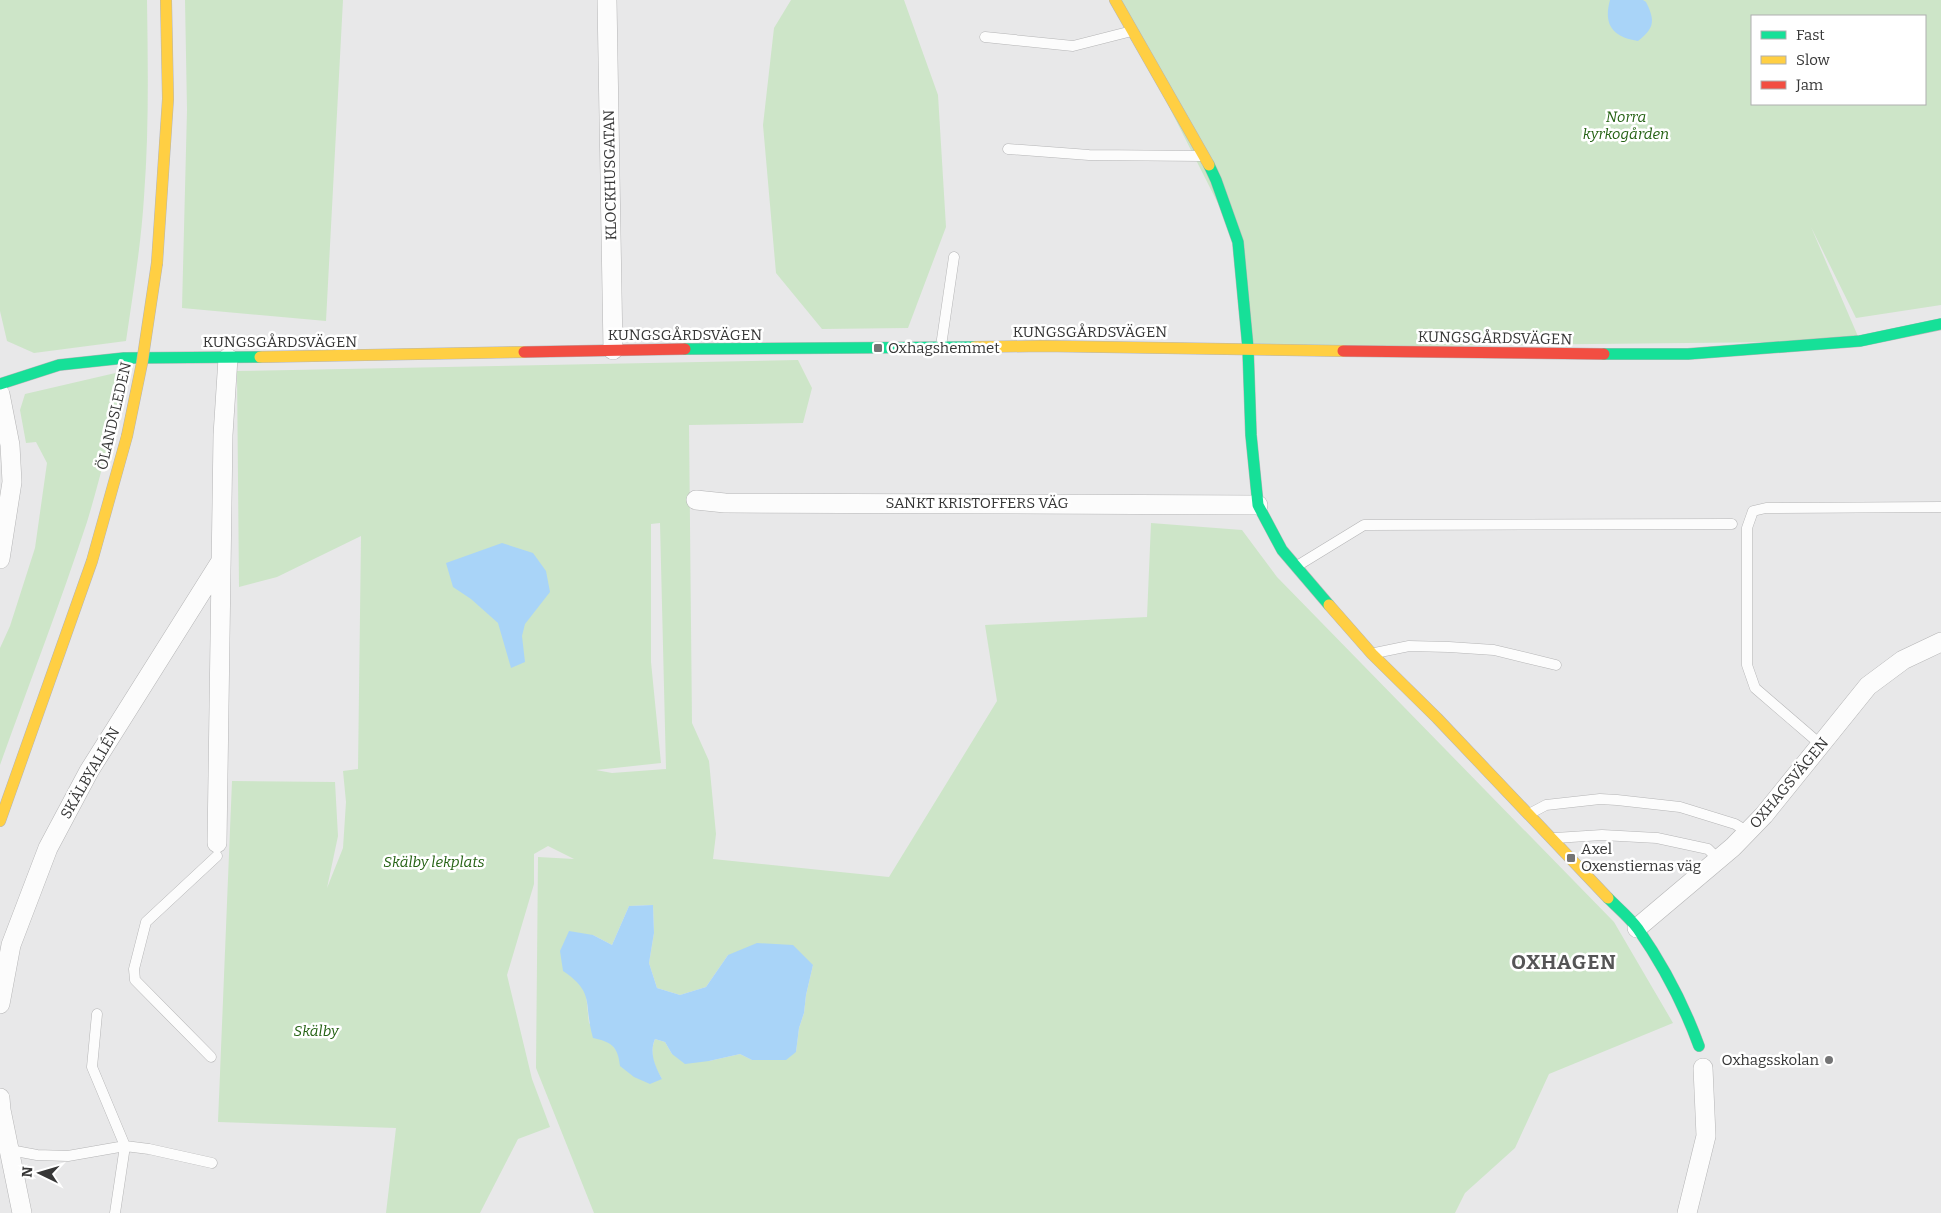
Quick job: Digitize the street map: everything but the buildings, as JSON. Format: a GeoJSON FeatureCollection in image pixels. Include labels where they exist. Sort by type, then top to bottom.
{"type":"FeatureCollection","features":[{"type":"Feature","properties":{"kind":"street","name":"ÖLANDSLEDEN"},"geometry":{"type":"LineString","coordinates":[[0,821],[92,561],[127,436],[142,363],[156,263],[164,183],[167,99],[166,0]]}},
{"type":"Feature","properties":{"kind":"street","name":"KLOCKHUSGATAN"},"geometry":{"type":"LineString","coordinates":[[607,0],[613,350]]}},
{"type":"Feature","properties":{"kind":"street"},"geometry":{"type":"LineString","coordinates":[[1115,0],[1204,156],[1216,180],[1238,242],[1248,348],[1251,435],[1258,505],[1282,550],[1296,567],[1372,654],[1437,718],[1637,928],[1669,979],[1692,1027],[1701,1057],[1706,1136],[1687,1213]]}},
{"type":"Feature","properties":{"kind":"street","name":"KUNGSGÅRDSVÄGEN"},"geometry":{"type":"LineString","coordinates":[[0,384],[59,365],[115,359],[343,357],[613,350],[800,350],[941,347],[1248,348],[1509,354],[1688,354],[1860,341],[1941,324]]}},
{"type":"Feature","properties":{"kind":"street"},"geometry":{"type":"LineString","coordinates":[[217,849],[223,435],[228,358]]}},
{"type":"Feature","properties":{"kind":"street"},"geometry":{"type":"LineString","coordinates":[[0,394],[10,445],[12,482],[0,559]]}},
{"type":"Feature","properties":{"kind":"street","name":"SANKT KRISTOFFERS VÄG"},"geometry":{"type":"LineString","coordinates":[[696,500],[725,503],[1258,505]]}},
{"type":"Feature","properties":{"kind":"street","name":"SKÄLBYALLÉN"},"geometry":{"type":"LineString","coordinates":[[0,1004],[12,945],[48,848],[89,771],[221,560]]}},
{"type":"Feature","properties":{"kind":"street","name":"OXHAGSVÄGEN"},"geometry":{"type":"LineString","coordinates":[[1637,928],[1748,832],[1764,815],[1868,686],[1903,660],[1941,642]]}},
{"type":"Feature","properties":{"kind":"street"},"geometry":{"type":"LineString","coordinates":[[0,1098],[22,1213]]}},
{"type":"Feature","properties":{"kind":"lane"},"geometry":{"type":"LineString","coordinates":[[985,37],[1072,46],[1133,31]]}},
{"type":"Feature","properties":{"kind":"lane"},"geometry":{"type":"LineString","coordinates":[[1008,149],[1089,155],[1204,156]]}},
{"type":"Feature","properties":{"kind":"lane"},"geometry":{"type":"LineString","coordinates":[[941,347],[954,257]]}},
{"type":"Feature","properties":{"kind":"lane"},"geometry":{"type":"LineString","coordinates":[[1820,744],[1756,688],[1747,665],[1747,528],[1753,511],[1766,508],[1941,507]]}},
{"type":"Feature","properties":{"kind":"lane"},"geometry":{"type":"LineString","coordinates":[[1296,567],[1364,525],[1732,524]]}},
{"type":"Feature","properties":{"kind":"lane"},"geometry":{"type":"LineString","coordinates":[[1372,654],[1409,646],[1449,647],[1494,650],[1556,665]]}},
{"type":"Feature","properties":{"kind":"lane"},"geometry":{"type":"LineString","coordinates":[[1528,814],[1546,805],[1600,799],[1617,800],[1680,807],[1735,824],[1748,832]]}},
{"type":"Feature","properties":{"kind":"lane"},"geometry":{"type":"LineString","coordinates":[[1551,838],[1602,835],[1657,838],[1708,849],[1718,859]]}},
{"type":"Feature","properties":{"kind":"lane"},"geometry":{"type":"LineString","coordinates":[[211,1056],[135,980],[134,968],[146,922],[217,849]]}},
{"type":"Feature","properties":{"kind":"lane"},"geometry":{"type":"LineString","coordinates":[[97,1014],[92,1067],[125,1146],[115,1213]]}},
{"type":"Feature","properties":{"kind":"lane"},"geometry":{"type":"LineString","coordinates":[[10,1150],[37,1155],[68,1156],[125,1146],[149,1149],[212,1163]]}},
{"type":"Feature","properties":{"kind":"green space"},"geometry":{"type":"Polygon","coordinates":[[[0,0],[147,0],[148,99],[146,173],[139,251],[126,341],[34,353],[7,341],[0,311],[0,0]]]}},
{"type":"Feature","properties":{"kind":"green space"},"geometry":{"type":"Polygon","coordinates":[[[185,0],[343,0],[326,321],[182,308],[187,110],[185,0]]]}},
{"type":"Feature","properties":{"kind":"green space"},"geometry":{"type":"Polygon","coordinates":[[[791,0],[904,0],[938,95],[946,227],[908,328],[822,329],[776,273],[763,125],[774,28],[791,0]]]}},
{"type":"Feature","properties":{"kind":"green space","name":"Norra kyrkogården"},"geometry":{"type":"Polygon","coordinates":[[[1115,0],[1941,0],[1941,305],[1856,318],[1811,227],[1860,341],[1248,348],[1238,243],[1115,0]]]}},
{"type":"Feature","properties":{"kind":"green space"},"geometry":{"type":"Polygon","coordinates":[[[798,360],[812,388],[803,423],[689,425],[692,723],[709,761],[716,834],[713,859],[889,877],[997,701],[985,625],[1147,617],[1151,523],[1242,530],[1277,577],[1614,922],[1673,1023],[1549,1074],[1515,1148],[1465,1193],[1455,1213],[594,1213],[536,1068],[538,857],[574,859],[548,846],[534,854],[534,884],[507,975],[532,1079],[550,1127],[518,1139],[480,1213],[386,1213],[396,1128],[218,1122],[232,781],[335,782],[338,836],[327,888],[343,848],[346,802],[343,771],[358,769],[361,536],[277,577],[239,587],[237,371],[798,360]],[[660,523],[651,524],[651,662],[661,763],[596,770],[612,773],[666,769],[660,523]],[[653,905],[629,906],[612,945],[593,935],[578,981],[586,994],[589,1023],[609,1041],[619,1054],[662,1079],[652,1055],[655,1039],[665,1042],[672,1054],[709,1061],[740,1054],[752,1060],[796,1052],[799,1028],[804,1013],[813,965],[728,955],[706,987],[680,995],[657,988],[649,963],[654,933],[653,905]]]}},
{"type":"Feature","properties":{"kind":"green space"},"geometry":{"type":"Polygon","coordinates":[[[124,371],[98,485],[87,522],[0,765],[0,648],[10,626],[35,548],[47,463],[36,442],[26,443],[20,410],[25,394],[124,371]]]}},
{"type":"Feature","properties":{"kind":"water"},"geometry":{"type":"Polygon","coordinates":[[[1610,0],[1643,0],[1646,2],[1652,19],[1648,32],[1638,41],[1616,33],[1609,23],[1608,9],[1610,0]]]}},
{"type":"Feature","properties":{"kind":"water"},"geometry":{"type":"Polygon","coordinates":[[[502,543],[533,553],[546,571],[550,592],[525,624],[522,636],[525,662],[511,668],[498,623],[471,599],[453,587],[446,563],[502,543]]]}},
{"type":"Feature","properties":{"kind":"water"},"geometry":{"type":"Polygon","coordinates":[[[653,905],[654,933],[649,963],[657,988],[680,995],[706,987],[728,955],[757,943],[793,945],[813,965],[804,1013],[799,1028],[796,1052],[786,1060],[752,1060],[740,1054],[685,1064],[672,1054],[665,1042],[655,1039],[653,1054],[655,1064],[662,1079],[650,1084],[634,1077],[620,1066],[615,1049],[605,1041],[593,1038],[587,1000],[580,986],[563,971],[560,951],[569,931],[593,935],[612,945],[629,906],[653,905]]]}},
{"type":"Feature","properties":{"kind":"traffic: fast"},"geometry":{"type":"LineString","coordinates":[[1209,165],[1238,242],[1248,348],[1251,435],[1258,505],[1282,550],[1329,605]]}},
{"type":"Feature","properties":{"kind":"traffic: fast"},"geometry":{"type":"LineString","coordinates":[[1604,354],[1688,354],[1860,341],[1941,324]]}},
{"type":"Feature","properties":{"kind":"traffic: fast"},"geometry":{"type":"LineString","coordinates":[[685,349],[974,347]]}},
{"type":"Feature","properties":{"kind":"traffic: fast"},"geometry":{"type":"LineString","coordinates":[[0,384],[59,365],[124,358],[260,357]]}},
{"type":"Feature","properties":{"kind":"traffic: fast"},"geometry":{"type":"LineString","coordinates":[[1608,898],[1635,925],[1656,957],[1680,1000],[1699,1046]]}},
{"type":"Feature","properties":{"kind":"traffic: slow"},"geometry":{"type":"LineString","coordinates":[[157,263],[168,99],[166,0]]}},
{"type":"Feature","properties":{"kind":"traffic: slow"},"geometry":{"type":"LineString","coordinates":[[1115,0],[1209,165]]}},
{"type":"Feature","properties":{"kind":"traffic: slow"},"geometry":{"type":"LineString","coordinates":[[127,436],[142,363],[157,263]]}},
{"type":"Feature","properties":{"kind":"traffic: slow"},"geometry":{"type":"LineString","coordinates":[[974,347],[1042,346],[1343,351]]}},
{"type":"Feature","properties":{"kind":"traffic: slow"},"geometry":{"type":"LineString","coordinates":[[260,357],[524,352]]}},
{"type":"Feature","properties":{"kind":"traffic: slow"},"geometry":{"type":"LineString","coordinates":[[0,821],[92,561],[127,436]]}},
{"type":"Feature","properties":{"kind":"traffic: slow"},"geometry":{"type":"LineString","coordinates":[[1329,605],[1372,654],[1437,718],[1608,898]]}},
{"type":"Feature","properties":{"kind":"traffic: jam"},"geometry":{"type":"LineString","coordinates":[[524,352],[685,349]]}},
{"type":"Feature","properties":{"kind":"traffic: jam"},"geometry":{"type":"LineString","coordinates":[[1343,351],[1604,354]]}},
{"type":"Feature","properties":{"kind":"place","name":"Oxhagshemmet"},"geometry":{"type":"Point","coordinates":[878,348]}},
{"type":"Feature","properties":{"kind":"place","name":"Axel Oxenstiernas väg"},"geometry":{"type":"Point","coordinates":[1571,858]}},
{"type":"Feature","properties":{"kind":"place","name":"Oxhagsskolan"},"geometry":{"type":"Point","coordinates":[1829,1060]}},
{"type":"Feature","properties":{"kind":"district","name":"OXHAGEN"},"geometry":{"type":"Point","coordinates":[1564,962]}},
{"type":"Feature","properties":{"kind":"park label","name":"Skälby lekplats"},"geometry":{"type":"Point","coordinates":[434,862]}},
{"type":"Feature","properties":{"kind":"park label","name":"Skälby"},"geometry":{"type":"Point","coordinates":[316,1031]}}]}
